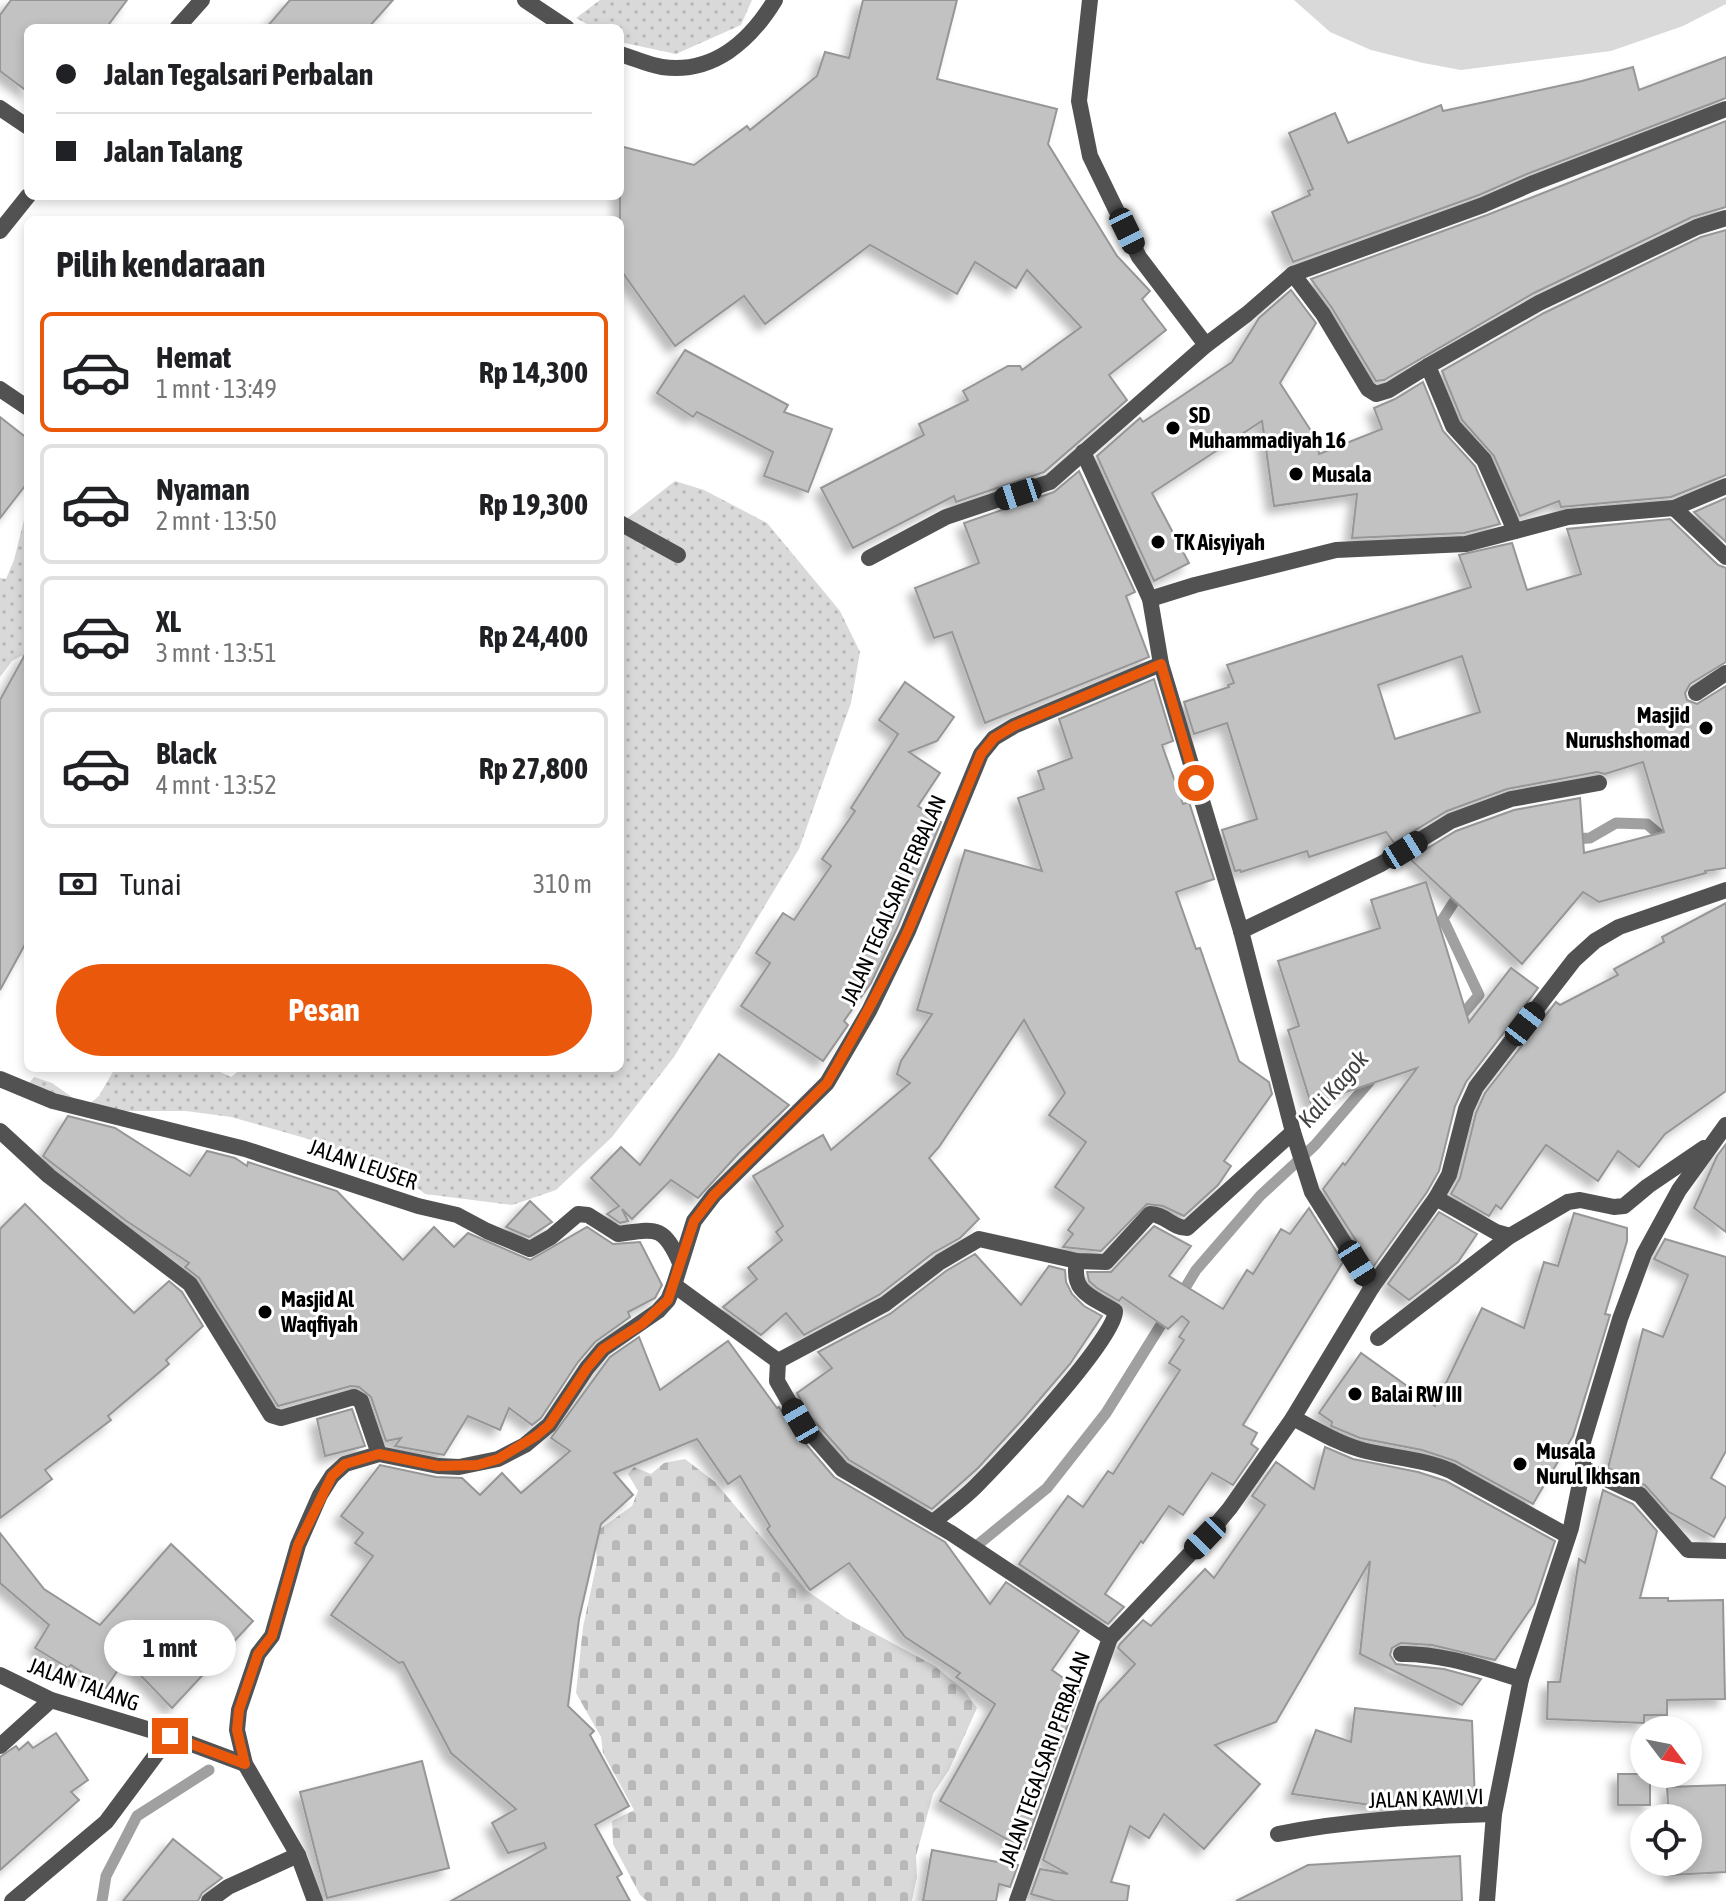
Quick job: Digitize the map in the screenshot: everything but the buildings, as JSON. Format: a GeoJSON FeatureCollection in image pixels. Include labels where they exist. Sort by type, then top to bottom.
{"type":"FeatureCollection","features":[{"type":"Feature","properties":{"kind":"street"},"geometry":{"type":"LineString","coordinates":[[181,24],[202,0]]}},
{"type":"Feature","properties":{"kind":"street"},"geometry":{"type":"LineString","coordinates":[[525,0],[561,24]]}},
{"type":"Feature","properties":{"kind":"street"},"geometry":{"type":"LineString","coordinates":[[624,55],[660,67],[689,68],[721,58],[750,34],[775,0]]}},
{"type":"Feature","properties":{"kind":"street"},"geometry":{"type":"LineString","coordinates":[[1090,0],[1079,101],[1090,156],[1139,257],[1206,345]]}},
{"type":"Feature","properties":{"kind":"street"},"geometry":{"type":"LineString","coordinates":[[0,108],[24,124]]}},
{"type":"Feature","properties":{"kind":"street"},"geometry":{"type":"LineString","coordinates":[[869,558],[946,517],[1050,482],[1206,345],[1293,274],[1423,228],[1726,109]]}},
{"type":"Feature","properties":{"kind":"street"},"geometry":{"type":"LineString","coordinates":[[0,231],[25,200]]}},
{"type":"Feature","properties":{"kind":"street"},"geometry":{"type":"LineString","coordinates":[[1293,274],[1323,314],[1368,389],[1376,394],[1389,390],[1539,303],[1697,227],[1726,218]]}},
{"type":"Feature","properties":{"kind":"street"},"geometry":{"type":"LineString","coordinates":[[1428,366],[1453,426],[1484,460],[1515,531]]}},
{"type":"Feature","properties":{"kind":"street"},"geometry":{"type":"LineString","coordinates":[[0,389],[24,405]]}},
{"type":"Feature","properties":{"kind":"street"},"geometry":{"type":"LineString","coordinates":[[1083,452],[1150,599],[1161,664],[1241,931],[1312,1192],[1372,1287]]}},
{"type":"Feature","properties":{"kind":"street"},"geometry":{"type":"LineString","coordinates":[[1150,599],[1336,550],[1466,544],[1568,517],[1674,508],[1726,486]]}},
{"type":"Feature","properties":{"kind":"street"},"geometry":{"type":"LineString","coordinates":[[1674,508],[1726,557]]}},
{"type":"Feature","properties":{"kind":"street"},"geometry":{"type":"LineString","coordinates":[[624,525],[678,555]]}},
{"type":"Feature","properties":{"kind":"street","name":"JALAN TEGALSARI PERBALAN"},"geometry":{"type":"LineString","coordinates":[[379,1454],[438,1466],[477,1465],[498,1459],[525,1445],[549,1425],[603,1349],[658,1311],[668,1300],[694,1221],[714,1195],[827,1083],[869,1011],[908,931],[981,754],[994,738],[1014,726],[1161,664]]}},
{"type":"Feature","properties":{"kind":"street"},"geometry":{"type":"LineString","coordinates":[[1696,693],[1726,673]]}},
{"type":"Feature","properties":{"kind":"street"},"geometry":{"type":"LineString","coordinates":[[1241,931],[1381,864],[1451,821],[1511,799],[1599,783]]}},
{"type":"Feature","properties":{"kind":"street","name":"JALAN TEGALSARI PERBALAN"},"geometry":{"type":"LineString","coordinates":[[1017,1901],[1110,1638],[1213,1528],[1293,1418],[1372,1287],[1449,1175],[1466,1109],[1476,1087],[1574,960],[1595,941],[1619,927],[1726,890]]}},
{"type":"Feature","properties":{"kind":"street","name":"JALAN LEUSER"},"geometry":{"type":"LineString","coordinates":[[0,1079],[53,1101],[254,1151],[418,1206],[457,1215],[530,1249],[551,1237],[578,1214],[588,1215],[618,1234],[647,1229],[658,1231],[666,1235],[680,1263]]}},
{"type":"Feature","properties":{"kind":"street"},"geometry":{"type":"LineString","coordinates":[[1494,1814],[1521,1679],[1568,1536],[1583,1468],[1583,1442],[1620,1319],[1644,1254],[1679,1190],[1726,1125]]}},
{"type":"Feature","properties":{"kind":"street"},"geometry":{"type":"LineString","coordinates":[[0,1131],[49,1176],[190,1284],[271,1415],[281,1418],[354,1397],[361,1401],[379,1454],[345,1464],[332,1476],[298,1545],[272,1636],[258,1654],[239,1710],[237,1730],[245,1764],[298,1855],[315,1901]]}},
{"type":"Feature","properties":{"kind":"street"},"geometry":{"type":"LineString","coordinates":[[778,1361],[885,1304],[940,1262],[979,1239],[1077,1261],[1106,1262],[1150,1214],[1157,1214],[1179,1228],[1187,1228],[1296,1140]]}},
{"type":"Feature","properties":{"kind":"street"},"geometry":{"type":"LineString","coordinates":[[1378,1338],[1510,1236],[1568,1202],[1580,1200],[1624,1206],[1715,1141]]}},
{"type":"Feature","properties":{"kind":"street"},"geometry":{"type":"LineString","coordinates":[[1436,1198],[1496,1232],[1510,1236]]}},
{"type":"Feature","properties":{"kind":"street"},"geometry":{"type":"LineString","coordinates":[[933,1522],[975,1487],[1090,1359],[1111,1327],[1116,1317],[1115,1311],[1078,1287],[1074,1277],[1077,1261]]}},
{"type":"Feature","properties":{"kind":"street"},"geometry":{"type":"LineString","coordinates":[[674,1285],[778,1361]]}},
{"type":"Feature","properties":{"kind":"street"},"geometry":{"type":"LineString","coordinates":[[778,1361],[777,1381],[800,1421],[842,1469],[951,1533],[1110,1638]]}},
{"type":"Feature","properties":{"kind":"street"},"geometry":{"type":"LineString","coordinates":[[1293,1418],[1343,1444],[1434,1463],[1568,1536]]}},
{"type":"Feature","properties":{"kind":"street"},"geometry":{"type":"LineString","coordinates":[[1583,1468],[1640,1495],[1690,1551],[1726,1551]]}},
{"type":"Feature","properties":{"kind":"street"},"geometry":{"type":"LineString","coordinates":[[1401,1654],[1469,1664],[1521,1679]]}},
{"type":"Feature","properties":{"kind":"street","name":"JALAN TALANG"},"geometry":{"type":"LineString","coordinates":[[0,1675],[51,1700],[170,1736],[245,1764]]}},
{"type":"Feature","properties":{"kind":"street"},"geometry":{"type":"LineString","coordinates":[[0,1746],[51,1700]]}},
{"type":"Feature","properties":{"kind":"street"},"geometry":{"type":"LineString","coordinates":[[12,1901],[106,1822],[170,1736]]}},
{"type":"Feature","properties":{"kind":"street","name":"JALAN KAWI VI"},"geometry":{"type":"LineString","coordinates":[[1278,1834],[1413,1817],[1494,1814],[1487,1901]]}},
{"type":"Feature","properties":{"kind":"street"},"geometry":{"type":"LineString","coordinates":[[209,1901],[228,1887],[298,1855]]}},
{"type":"Feature","properties":{"kind":"green space"},"geometry":{"type":"Polygon","coordinates":[[[600,0],[752,0],[741,25],[676,54],[624,43],[624,24],[587,24],[576,18],[600,0]]]}},
{"type":"Feature","properties":{"kind":"green space"},"geometry":{"type":"Polygon","coordinates":[[[1294,0],[1726,0],[1726,4],[1683,26],[1611,51],[1461,70],[1371,50],[1330,32],[1294,0]]]}},
{"type":"Feature","properties":{"kind":"green space"},"geometry":{"type":"Polygon","coordinates":[[[675,481],[704,490],[767,523],[840,611],[860,652],[851,703],[799,849],[674,1057],[612,1137],[556,1190],[512,1205],[425,1194],[401,1175],[319,1142],[231,1117],[186,1111],[71,1111],[21,1093],[34,1077],[52,1083],[86,1107],[99,1096],[113,1072],[220,1072],[231,1077],[237,1072],[624,1072],[624,521],[675,481]]]}},
{"type":"Feature","properties":{"kind":"green space"},"geometry":{"type":"Polygon","coordinates":[[[24,520],[24,658],[21,656],[12,661],[0,677],[0,578],[6,579],[24,520]]]}},
{"type":"Feature","properties":{"kind":"green space"},"geometry":{"type":"Polygon","coordinates":[[[685,1459],[715,1482],[806,1590],[846,1618],[935,1666],[964,1690],[977,1708],[949,1770],[933,1794],[916,1856],[917,1876],[912,1901],[647,1901],[640,1895],[613,1844],[612,1821],[634,1810],[603,1753],[601,1737],[576,1693],[583,1627],[597,1562],[596,1546],[600,1529],[632,1506],[638,1491],[628,1474],[634,1467],[651,1474],[664,1463],[685,1459]]]}},
{"type":"Feature","properties":{"kind":"waterway","name":"Kali Kagok"},"geometry":{"type":"LineString","coordinates":[[1569,839],[1590,838],[1616,823],[1647,824],[1670,840]]}},
{"type":"Feature","properties":{"kind":"waterway","name":"Kali Kagok"},"geometry":{"type":"LineString","coordinates":[[1457,1021],[1479,995],[1443,919],[1461,891]]}},
{"type":"Feature","properties":{"kind":"waterway","name":"Kali Kagok"},"geometry":{"type":"LineString","coordinates":[[1179,1298],[1196,1270],[1260,1196],[1315,1145],[1376,1074]]}},
{"type":"Feature","properties":{"kind":"waterway","name":"Kali Kagok"},"geometry":{"type":"LineString","coordinates":[[975,1547],[1047,1488],[1106,1413],[1169,1312]]}},
{"type":"Feature","properties":{"kind":"waterway"},"geometry":{"type":"LineString","coordinates":[[102,1901],[106,1876],[137,1816],[209,1770]]}},
{"type":"Feature","properties":{"kind":"place","name":"SD Muhammadiyah 16"},"geometry":{"type":"Point","coordinates":[1173,428]}},
{"type":"Feature","properties":{"kind":"place","name":"Musala"},"geometry":{"type":"Point","coordinates":[1296,474]}},
{"type":"Feature","properties":{"kind":"place","name":"TK Aisyiyah"},"geometry":{"type":"Point","coordinates":[1158,542]}},
{"type":"Feature","properties":{"kind":"place","name":"Masjid Nurushshomad"},"geometry":{"type":"Point","coordinates":[1706,728]}},
{"type":"Feature","properties":{"kind":"place","name":"Masjid Al Waqfiyah"},"geometry":{"type":"Point","coordinates":[265,1312]}},
{"type":"Feature","properties":{"kind":"place","name":"Balai RW III"},"geometry":{"type":"Point","coordinates":[1355,1394]}},
{"type":"Feature","properties":{"kind":"place","name":"Musala Nurul Ikhsan"},"geometry":{"type":"Point","coordinates":[1520,1464]}},
{"type":"Feature","properties":{"kind":"route"},"geometry":{"type":"LineString","coordinates":[[170,1736],[245,1764],[237,1730],[239,1710],[258,1654],[272,1636],[298,1545],[320,1495],[332,1476],[345,1464],[379,1454],[459,1467],[498,1459],[525,1445],[549,1425],[603,1349],[642,1324],[668,1300],[694,1221],[714,1195],[827,1083],[836,1068],[869,1011],[908,931],[981,754],[994,738],[1014,726],[1161,664],[1196,783]]}}]}
